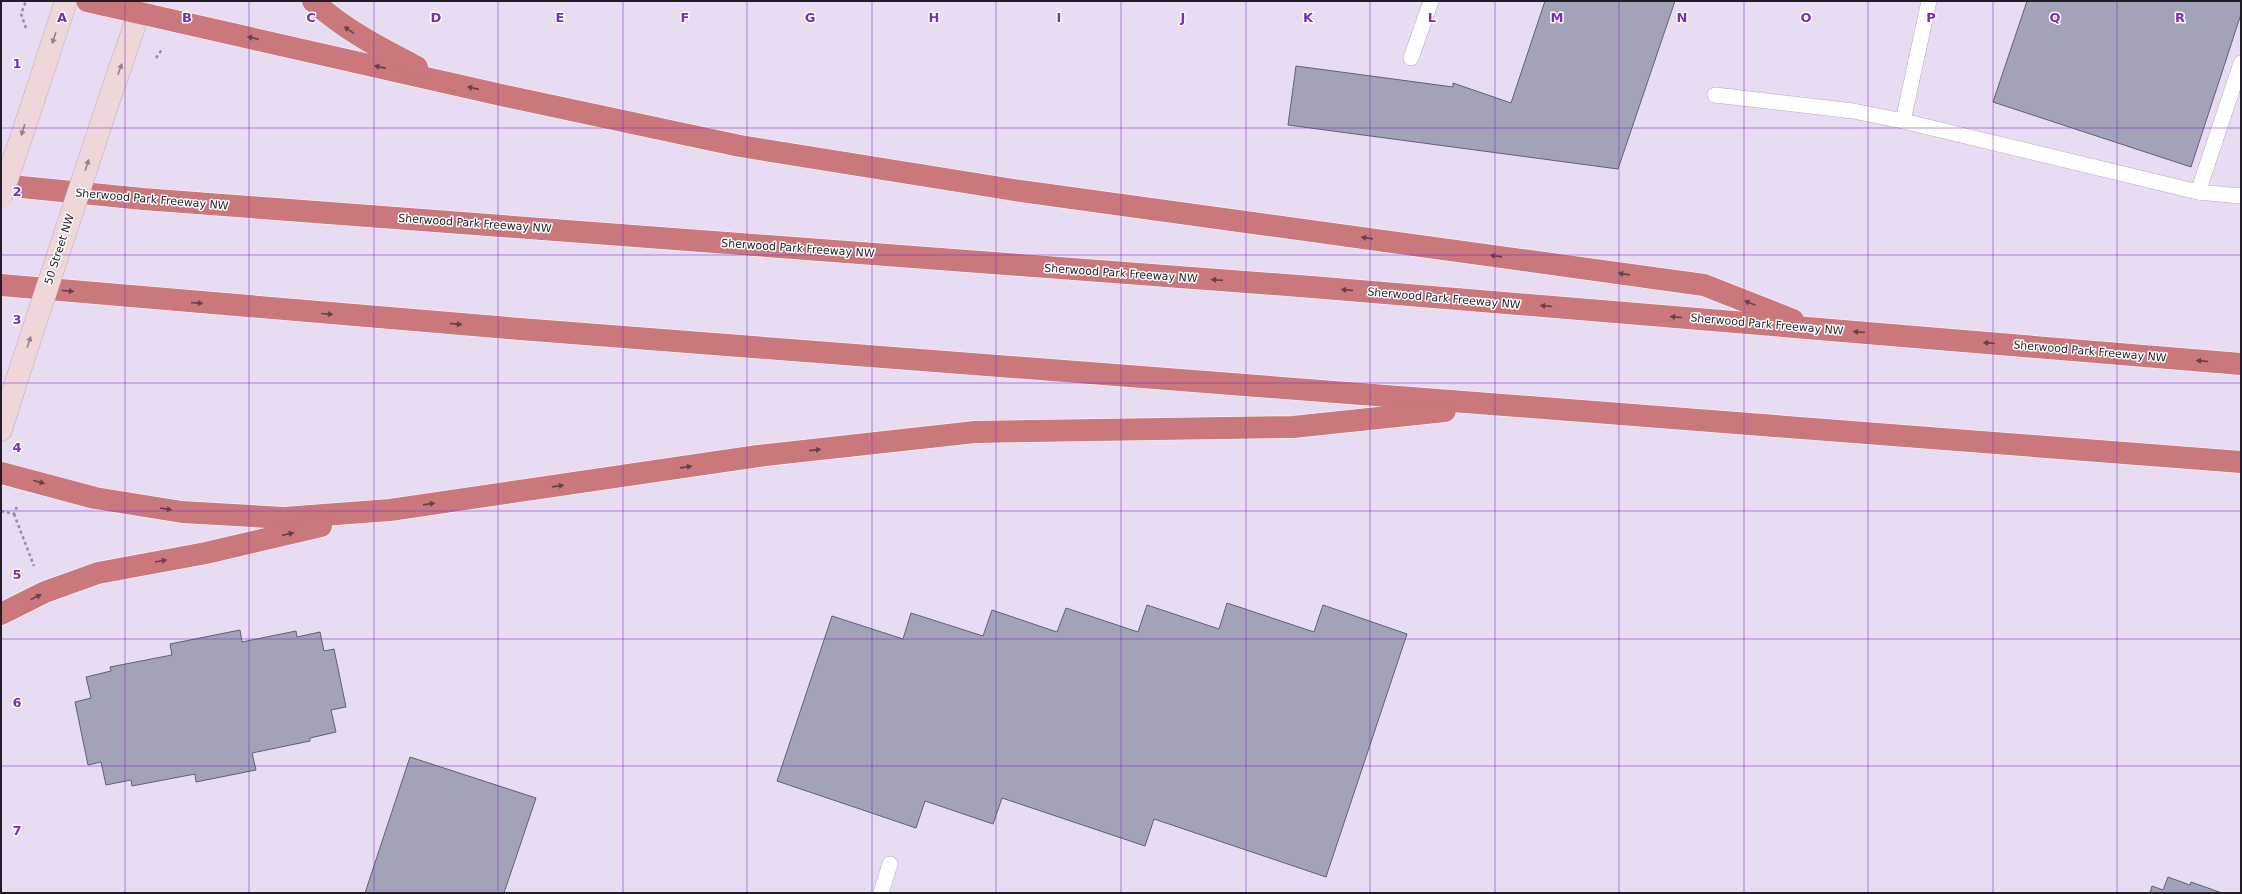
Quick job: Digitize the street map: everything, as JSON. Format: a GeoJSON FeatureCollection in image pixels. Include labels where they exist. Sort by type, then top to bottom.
{"type":"FeatureCollection","features":[{"type":"Feature","properties":{"kind":"highway"},"geometry":{"type":"LineString","coordinates":[[88,1],[141,7],[445,82],[740,146],[1006,189],[1704,285],[1812,328]]}},
{"type":"Feature","properties":{"kind":"highway"},"geometry":{"type":"LineString","coordinates":[[313,1],[332,18],[360,37],[445,82]]}},
{"type":"Feature","properties":{"kind":"highway","name":"Sherwood Park Freeway NW"},"geometry":{"type":"LineString","coordinates":[[1,185],[143,199],[1320,288],[2241,364]]}},
{"type":"Feature","properties":{"kind":"highway"},"geometry":{"type":"LineString","coordinates":[[1,286],[215,305],[1499,406],[2241,462]]}},
{"type":"Feature","properties":{"kind":"highway"},"geometry":{"type":"LineString","coordinates":[[1,473],[95,498],[182,512],[284,518],[390,510],[758,456],[975,432],[1293,427],[1499,406]]}},
{"type":"Feature","properties":{"kind":"highway"},"geometry":{"type":"LineString","coordinates":[[1,614],[45,592],[98,573],[206,553],[390,510]]}},
{"type":"Feature","properties":{"kind":"main road"},"geometry":{"type":"LineString","coordinates":[[1,197],[66,1]]}},
{"type":"Feature","properties":{"kind":"main road","name":"50 Street NW"},"geometry":{"type":"LineString","coordinates":[[1,430],[106,106],[141,7]]}},
{"type":"Feature","properties":{"kind":"lane"},"geometry":{"type":"LineString","coordinates":[[1411,58],[1431,1]]}},
{"type":"Feature","properties":{"kind":"lane"},"geometry":{"type":"LineString","coordinates":[[1903,121],[1929,1]]}},
{"type":"Feature","properties":{"kind":"lane"},"geometry":{"type":"LineString","coordinates":[[2198,192],[2241,63]]}},
{"type":"Feature","properties":{"kind":"lane"},"geometry":{"type":"LineString","coordinates":[[1715,95],[1853,111],[1903,121],[2198,192],[2241,196]]}},
{"type":"Feature","properties":{"kind":"lane"},"geometry":{"type":"LineString","coordinates":[[881,893],[890,864]]}},
{"type":"Feature","properties":{"kind":"path"},"geometry":{"type":"LineString","coordinates":[[21,14],[26,1]]}},
{"type":"Feature","properties":{"kind":"path"},"geometry":{"type":"LineString","coordinates":[[17,506],[14,514],[35,568]]}},
{"type":"Feature","properties":{"kind":"path"},"geometry":{"type":"LineString","coordinates":[[1,512],[14,514]]}},
{"type":"Feature","properties":{"kind":"building"},"geometry":{"type":"Polygon","coordinates":[[[1545,1],[1675,1],[1618,169],[1288,125],[1296,66],[1453,87],[1453,83],[1511,103],[1545,1]]]}},
{"type":"Feature","properties":{"kind":"building"},"geometry":{"type":"Polygon","coordinates":[[[2027,1],[2241,1],[2241,14],[2191,167],[1993,102],[2027,1]]]}},
{"type":"Feature","properties":{"kind":"building"},"geometry":{"type":"Polygon","coordinates":[[[1227,603],[1314,632],[1323,605],[1407,634],[1326,877],[1154,819],[1145,846],[1002,798],[993,824],[925,801],[916,828],[777,781],[832,616],[903,639],[911,613],[983,636],[992,610],[1057,632],[1066,608],[1138,632],[1147,605],[1219,629],[1227,603]]]}},
{"type":"Feature","properties":{"kind":"building"},"geometry":{"type":"Polygon","coordinates":[[[240,630],[242,642],[296,631],[297,637],[320,632],[324,651],[334,649],[346,707],[331,710],[336,732],[310,738],[310,741],[252,753],[256,770],[196,782],[195,774],[132,786],[131,780],[106,785],[101,762],[88,765],[75,702],[91,698],[86,677],[111,671],[110,667],[172,655],[170,644],[240,630]]]}},
{"type":"Feature","properties":{"kind":"building"},"geometry":{"type":"Polygon","coordinates":[[[410,757],[536,798],[504,893],[365,893],[410,757]]]}},
{"type":"Feature","properties":{"kind":"building"},"geometry":{"type":"Polygon","coordinates":[[[2168,877],[2190,885],[2191,882],[2222,893],[2150,893],[2152,886],[2163,890],[2168,877]]]}}]}
